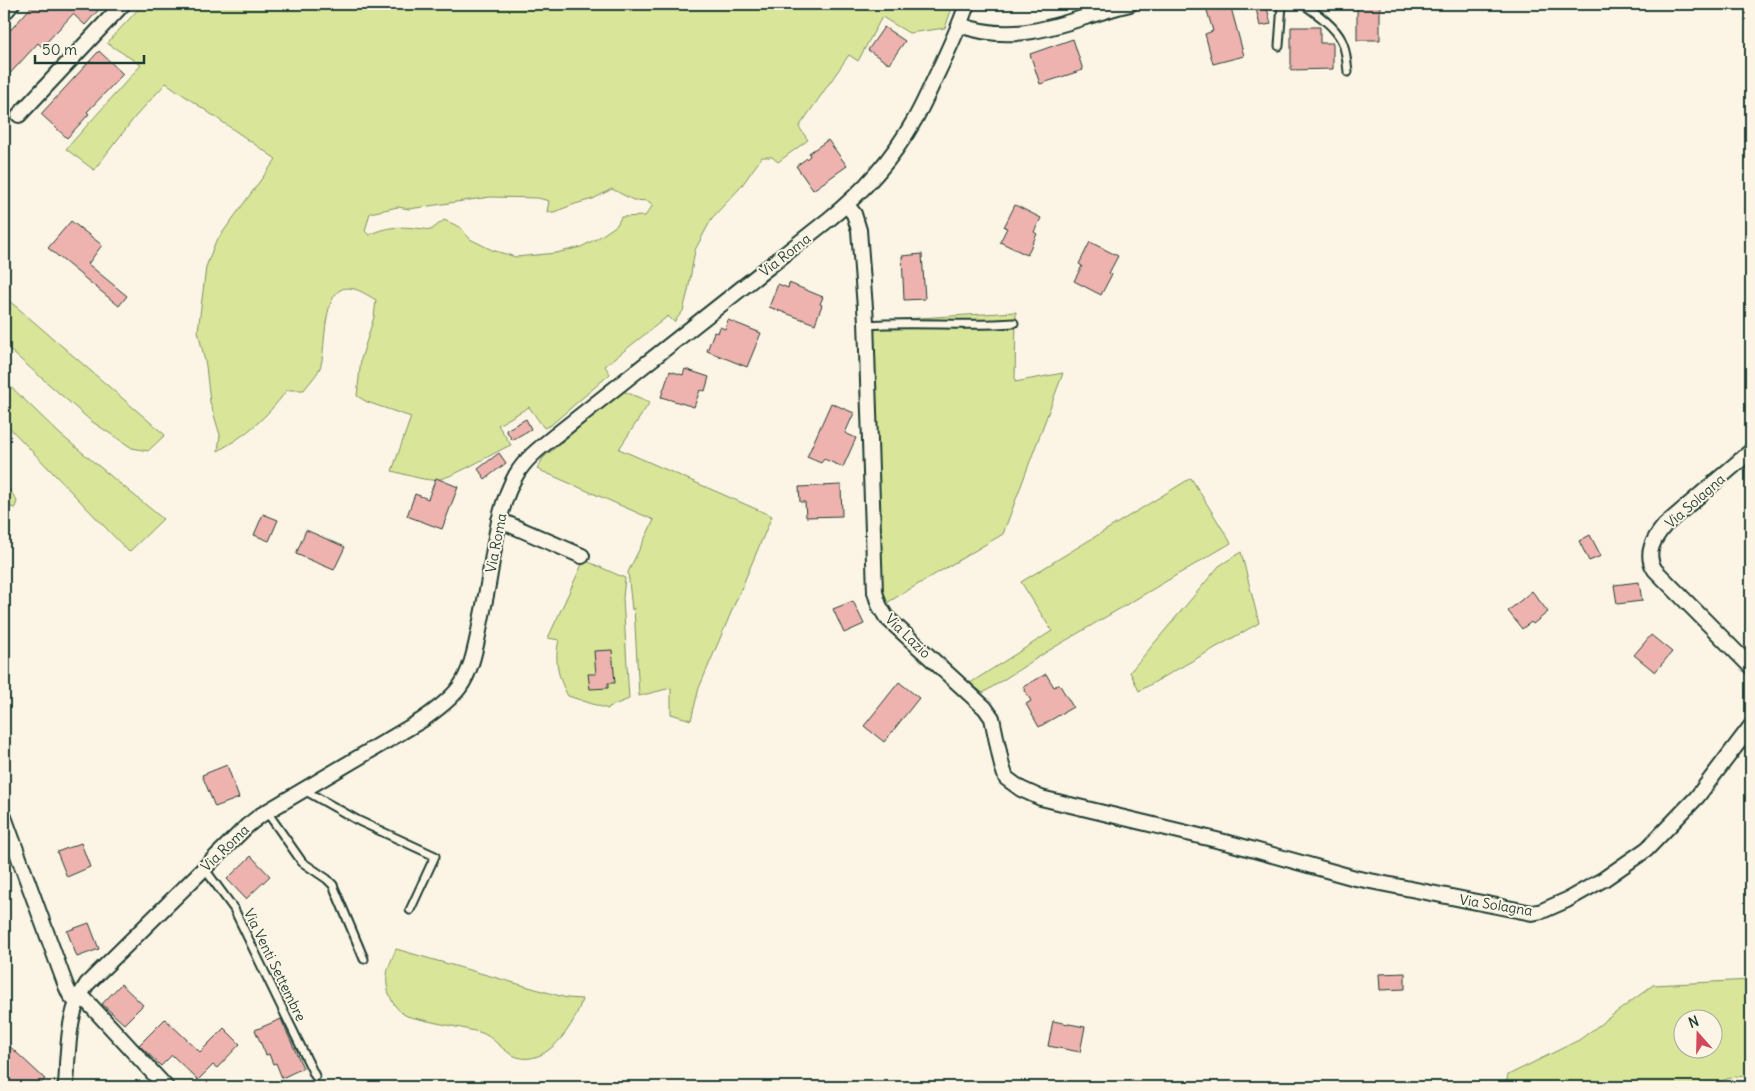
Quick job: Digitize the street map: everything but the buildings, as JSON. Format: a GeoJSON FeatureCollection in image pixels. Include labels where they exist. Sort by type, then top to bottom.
{"type":"FeatureCollection","features":[{"type":"Feature","properties":{"kind":"street"},"geometry":{"type":"LineString","coordinates":[[4,13],[12,4]]}},
{"type":"Feature","properties":{"kind":"street"},"geometry":{"type":"LineString","coordinates":[[19,115],[123,4]]}},
{"type":"Feature","properties":{"kind":"street","name":"Via Roma"},"geometry":{"type":"LineString","coordinates":[[65,1087],[71,1022],[78,998],[87,984],[247,826],[267,812],[422,720],[447,701],[460,686],[475,650],[499,520],[515,476],[533,454],[847,205],[878,172],[911,126],[960,25],[967,4]]}},
{"type":"Feature","properties":{"kind":"street"},"geometry":{"type":"LineString","coordinates":[[960,25],[980,31],[1013,34],[1032,32],[1130,4]]}},
{"type":"Feature","properties":{"kind":"street","name":"Via Lazio"},"geometry":{"type":"LineString","coordinates":[[847,205],[854,214],[859,230],[866,325],[874,587],[879,605],[886,617],[985,708],[992,718],[1006,778],[1021,789],[1041,798],[1233,844]]}},
{"type":"Feature","properties":{"kind":"street","name":"Via Solagna"},"geometry":{"type":"LineString","coordinates":[[1751,451],[1665,525],[1654,540],[1650,557],[1655,570],[1751,667]]}},
{"type":"Feature","properties":{"kind":"street"},"geometry":{"type":"LineString","coordinates":[[499,520],[582,556]]}},
{"type":"Feature","properties":{"kind":"street","name":"Via Solagna"},"geometry":{"type":"LineString","coordinates":[[1233,844],[1355,878],[1523,912],[1542,911],[1567,900],[1604,879],[1647,849],[1697,797],[1751,726]]}},
{"type":"Feature","properties":{"kind":"street"},"geometry":{"type":"LineString","coordinates":[[4,817],[70,996],[78,998],[166,1087]]}},
{"type":"Feature","properties":{"kind":"lane"},"geometry":{"type":"LineString","coordinates":[[1279,46],[1282,4]]}},
{"type":"Feature","properties":{"kind":"lane"},"geometry":{"type":"LineString","coordinates":[[1303,4],[1317,14],[1337,33],[1343,42],[1348,72]]}},
{"type":"Feature","properties":{"kind":"lane"},"geometry":{"type":"LineString","coordinates":[[866,325],[900,322],[981,325],[1014,323]]}},
{"type":"Feature","properties":{"kind":"lane"},"geometry":{"type":"LineString","coordinates":[[304,790],[359,821],[435,856],[410,910]]}},
{"type":"Feature","properties":{"kind":"lane"},"geometry":{"type":"LineString","coordinates":[[267,812],[302,862],[327,879],[333,886],[364,959]]}},
{"type":"Feature","properties":{"kind":"lane","name":"Via Venti Settembre"},"geometry":{"type":"LineString","coordinates":[[204,868],[234,909],[315,1076]]}},
{"type":"Feature","properties":{"kind":"green space"},"geometry":{"type":"Polygon","coordinates":[[[143,4],[953,5],[945,28],[909,33],[882,17],[858,61],[849,55],[799,127],[808,140],[778,162],[772,157],[762,157],[740,188],[712,218],[695,250],[683,311],[674,322],[668,316],[605,366],[610,374],[551,425],[544,428],[529,407],[498,425],[511,445],[450,476],[433,480],[392,471],[411,417],[367,402],[357,396],[361,359],[374,317],[376,300],[351,288],[339,291],[333,298],[329,308],[321,365],[304,390],[287,390],[256,425],[218,451],[220,435],[210,402],[206,366],[198,331],[206,267],[215,243],[276,159],[166,83],[135,117],[94,170],[66,149],[141,65],[107,43],[143,4]],[[612,189],[593,199],[554,212],[547,212],[549,201],[538,198],[490,197],[409,209],[398,207],[370,213],[365,231],[369,235],[392,228],[407,227],[431,230],[444,220],[460,227],[470,239],[492,250],[516,257],[556,253],[581,247],[598,238],[617,225],[621,217],[645,216],[653,205],[648,201],[633,200],[612,189]]]}},
{"type":"Feature","properties":{"kind":"green space"},"geometry":{"type":"Polygon","coordinates":[[[4,297],[165,435],[148,451],[132,448],[91,421],[4,345],[4,297]]]}},
{"type":"Feature","properties":{"kind":"green space"},"geometry":{"type":"Polygon","coordinates":[[[1016,312],[1015,382],[1063,373],[1003,534],[885,604],[878,588],[870,321],[1016,312]]]}},
{"type":"Feature","properties":{"kind":"green space"},"geometry":{"type":"Polygon","coordinates":[[[4,380],[61,435],[163,519],[129,552],[4,422],[4,380]]]}},
{"type":"Feature","properties":{"kind":"green space"},"geometry":{"type":"Polygon","coordinates":[[[623,391],[650,402],[619,449],[772,516],[699,688],[691,720],[671,714],[671,688],[639,696],[634,608],[632,610],[628,572],[654,520],[537,469],[543,458],[623,391]]]}},
{"type":"Feature","properties":{"kind":"green space"},"geometry":{"type":"Polygon","coordinates":[[[1191,478],[1231,543],[1048,651],[983,693],[970,683],[1052,631],[1021,582],[1191,478]]]}},
{"type":"Feature","properties":{"kind":"green space"},"geometry":{"type":"Polygon","coordinates":[[[4,481],[17,501],[15,508],[4,505],[4,481]]]}},
{"type":"Feature","properties":{"kind":"green space"},"geometry":{"type":"Polygon","coordinates":[[[1241,552],[1259,623],[1139,691],[1130,672],[1219,566],[1241,552]]]}},
{"type":"Feature","properties":{"kind":"green space"},"geometry":{"type":"Polygon","coordinates":[[[584,560],[625,578],[623,598],[629,699],[608,709],[568,696],[558,669],[559,640],[548,638],[584,560]]]}},
{"type":"Feature","properties":{"kind":"green space"},"geometry":{"type":"Polygon","coordinates":[[[396,949],[567,998],[582,999],[574,1020],[567,1031],[549,1050],[539,1056],[517,1057],[507,1052],[494,1040],[479,1032],[410,1017],[400,1012],[390,997],[387,986],[388,968],[396,949]]]}},
{"type":"Feature","properties":{"kind":"green space"},"geometry":{"type":"Polygon","coordinates":[[[1751,980],[1751,1075],[1730,1078],[1704,1087],[1505,1087],[1508,1075],[1579,1040],[1653,985],[1751,980]]]}}]}
